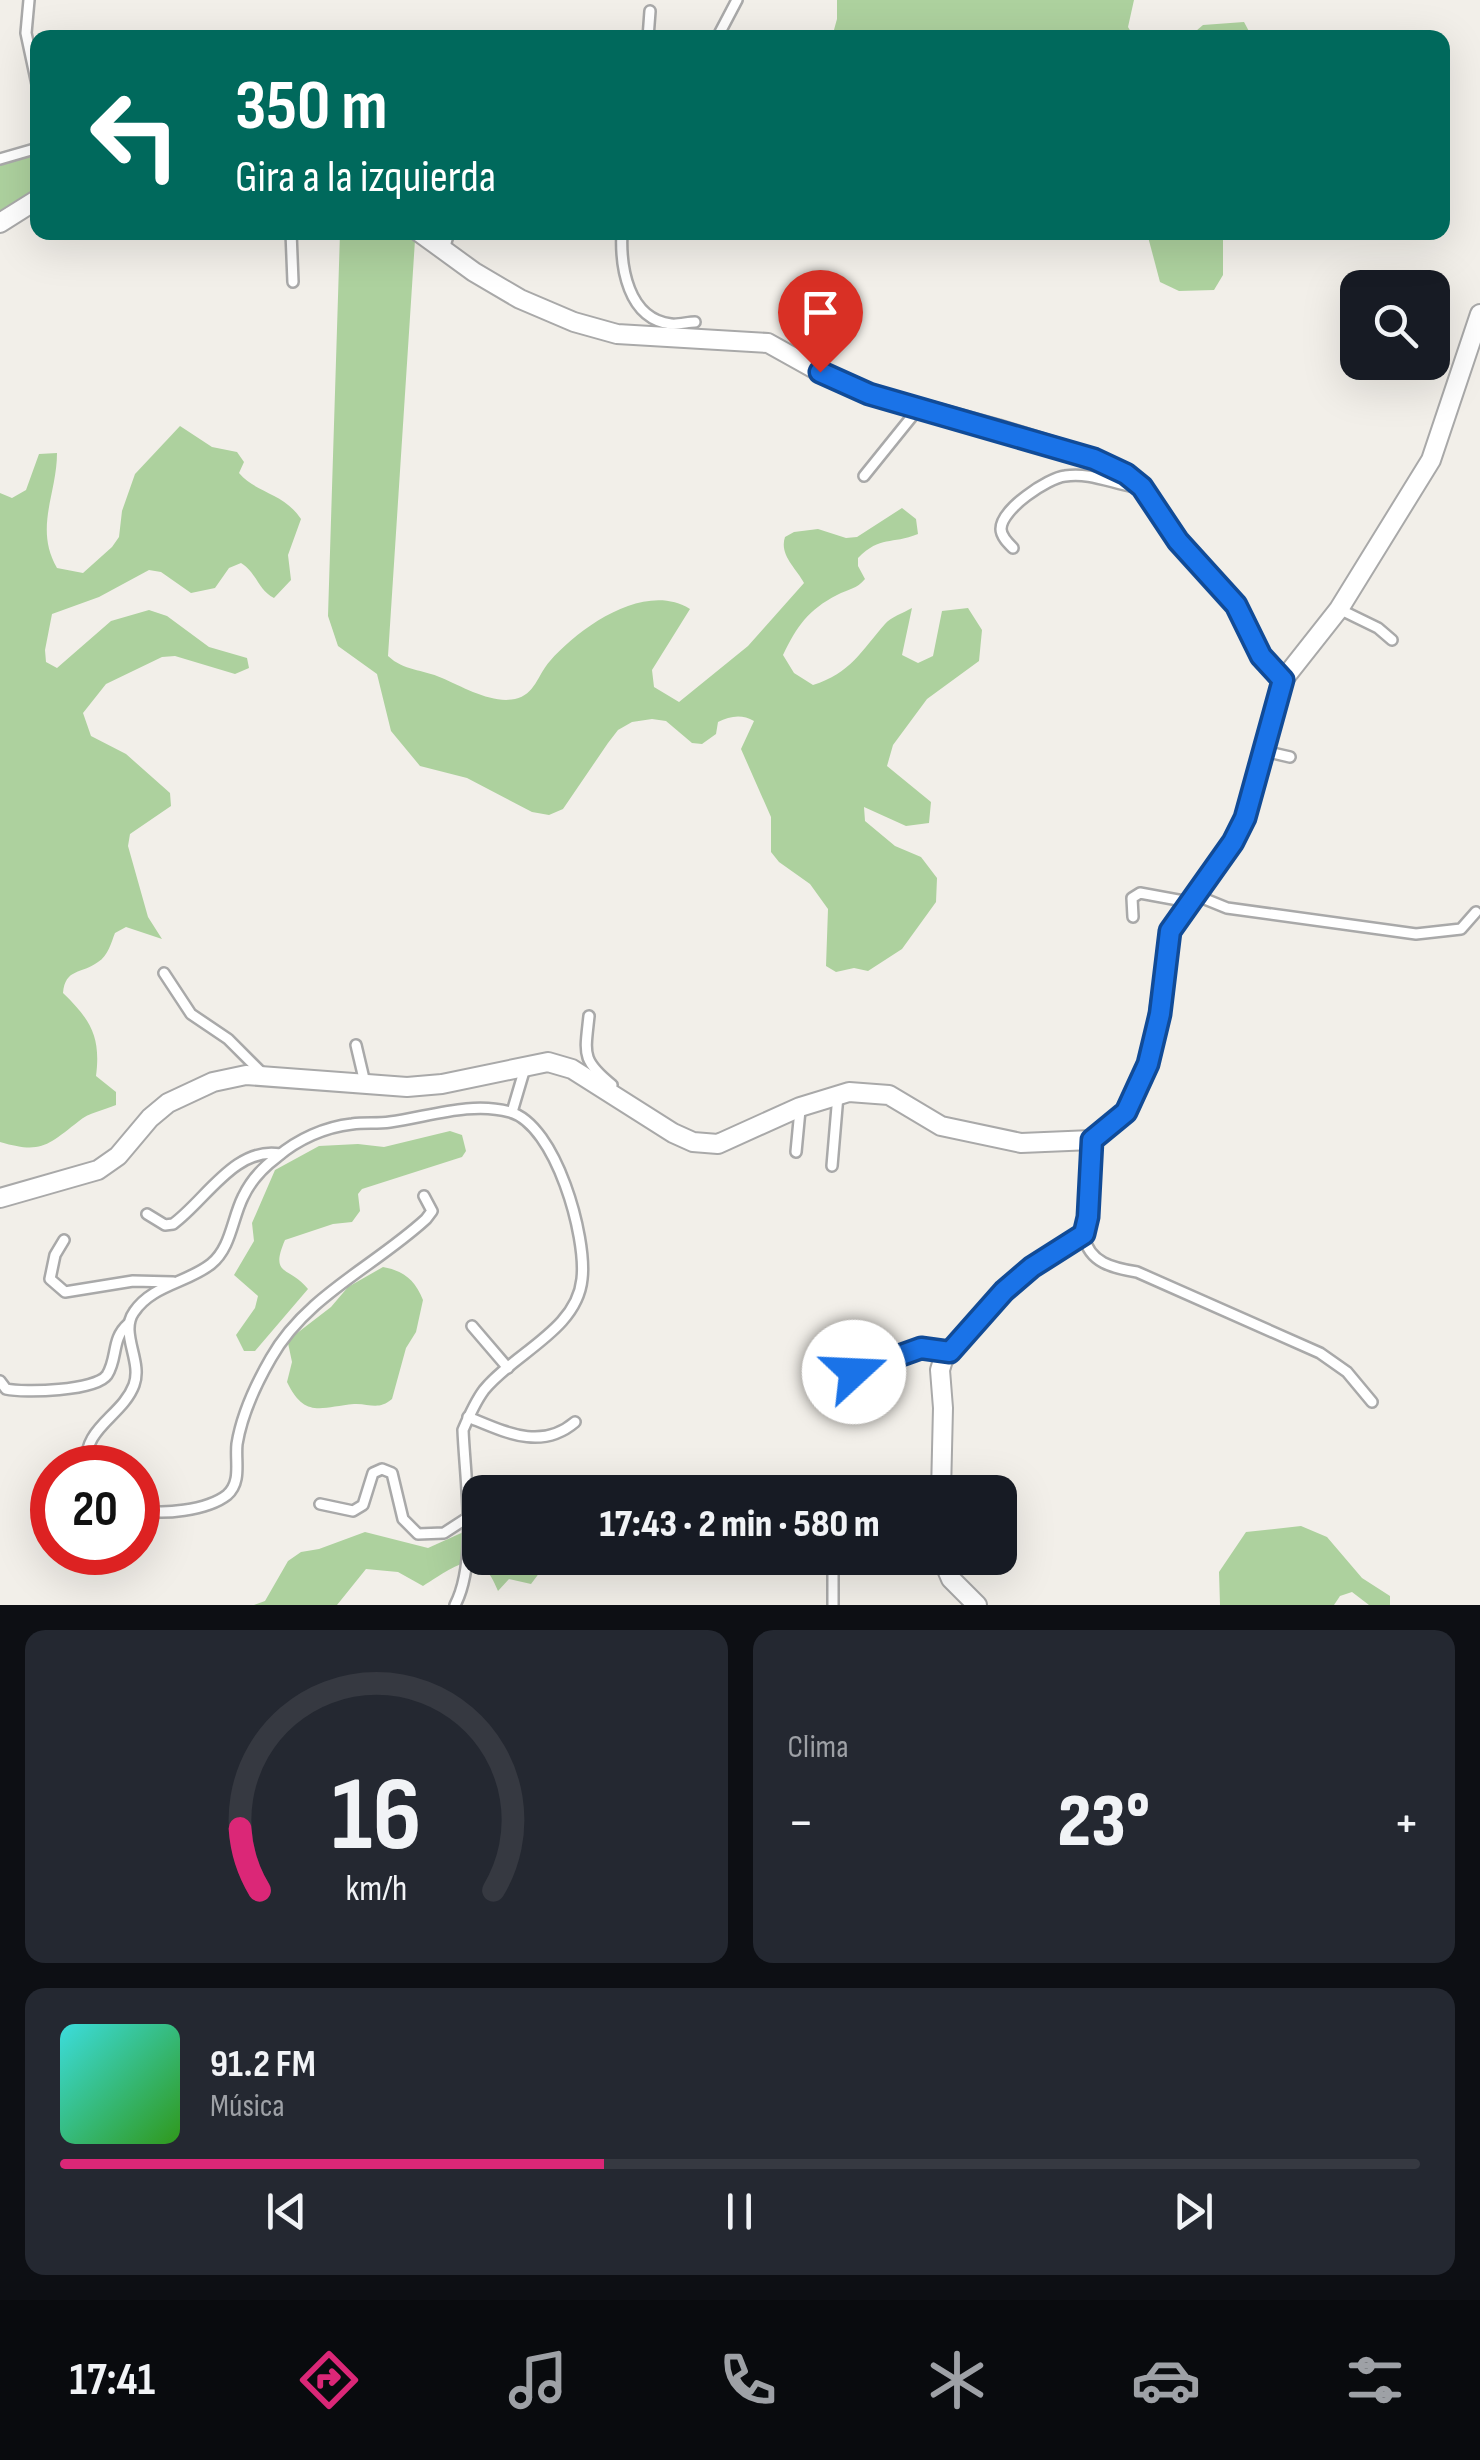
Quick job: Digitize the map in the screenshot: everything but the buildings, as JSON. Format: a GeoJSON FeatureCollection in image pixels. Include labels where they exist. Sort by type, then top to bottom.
{"type":"FeatureCollection","features":[{"type":"Feature","properties":{"kind":"street"},"geometry":{"type":"LineString","coordinates":[[0,223],[30,204]]}},
{"type":"Feature","properties":{"kind":"street"},"geometry":{"type":"LineString","coordinates":[[446,241],[474,272],[574,322],[618,334],[768,343],[869,394],[1094,459],[1126,474],[1142,487],[1178,541],[1236,605],[1261,656],[1283,680]]}},
{"type":"Feature","properties":{"kind":"street"},"geometry":{"type":"LineString","coordinates":[[0,1198],[98,1170],[118,1156],[150,1118],[184,1094],[228,1077],[265,1076],[407,1088],[548,1062],[572,1069],[692,1142],[718,1144],[840,1093],[870,1092],[889,1095],[942,1126],[959,1131],[1022,1142],[1092,1140],[1126,1112],[1148,1064],[1160,1014],[1170,931],[1233,842],[1245,818],[1283,680],[1338,609],[1430,460],[1480,314]]}},
{"type":"Feature","properties":{"kind":"street"},"geometry":{"type":"LineString","coordinates":[[941,1475],[942,1360],[1004,1291],[1032,1267],[1084,1234],[1092,1140]]}},
{"type":"Feature","properties":{"kind":"street"},"geometry":{"type":"LineString","coordinates":[[949,1575],[977,1605]]}},
{"type":"Feature","properties":{"kind":"lane"},"geometry":{"type":"LineString","coordinates":[[29,0],[26,32],[30,51]]}},
{"type":"Feature","properties":{"kind":"lane"},"geometry":{"type":"LineString","coordinates":[[722,30],[738,0]]}},
{"type":"Feature","properties":{"kind":"lane"},"geometry":{"type":"LineString","coordinates":[[649,30],[650,11]]}},
{"type":"Feature","properties":{"kind":"lane"},"geometry":{"type":"LineString","coordinates":[[0,159],[30,150]]}},
{"type":"Feature","properties":{"kind":"lane"},"geometry":{"type":"LineString","coordinates":[[291,240],[294,282]]}},
{"type":"Feature","properties":{"kind":"lane"},"geometry":{"type":"LineString","coordinates":[[622,240],[626,283],[639,305],[652,318],[671,324],[696,322]]}},
{"type":"Feature","properties":{"kind":"lane"},"geometry":{"type":"LineString","coordinates":[[864,476],[918,409]]}},
{"type":"Feature","properties":{"kind":"lane"},"geometry":{"type":"LineString","coordinates":[[1013,548],[1001,528],[1004,520],[1050,479],[1080,474],[1142,487]]}},
{"type":"Feature","properties":{"kind":"lane"},"geometry":{"type":"LineString","coordinates":[[1338,609],[1378,628],[1392,640]]}},
{"type":"Feature","properties":{"kind":"lane"},"geometry":{"type":"LineString","coordinates":[[1264,750],[1290,757]]}},
{"type":"Feature","properties":{"kind":"lane"},"geometry":{"type":"LineString","coordinates":[[1132,917],[1132,898],[1140,893],[1416,934],[1461,929],[1476,912]]}},
{"type":"Feature","properties":{"kind":"lane"},"geometry":{"type":"LineString","coordinates":[[164,974],[191,1014],[228,1039],[265,1076]]}},
{"type":"Feature","properties":{"kind":"lane"},"geometry":{"type":"LineString","coordinates":[[589,1016],[586,1059],[592,1069],[648,1118]]}},
{"type":"Feature","properties":{"kind":"lane"},"geometry":{"type":"LineString","coordinates":[[356,1045],[365,1086]]}},
{"type":"Feature","properties":{"kind":"lane"},"geometry":{"type":"LineString","coordinates":[[512,1112],[526,1066]]}},
{"type":"Feature","properties":{"kind":"lane"},"geometry":{"type":"LineString","coordinates":[[832,1166],[836,1099],[840,1093]]}},
{"type":"Feature","properties":{"kind":"lane"},"geometry":{"type":"LineString","coordinates":[[796,1152],[800,1107]]}},
{"type":"Feature","properties":{"kind":"lane"},"geometry":{"type":"LineString","coordinates":[[0,1382],[6,1388],[33,1391],[98,1382],[107,1375],[113,1347],[134,1312],[144,1301],[211,1264],[225,1247],[244,1195],[258,1173],[280,1154],[319,1131],[448,1111],[512,1112],[526,1121],[561,1170],[582,1252],[582,1280],[575,1304],[560,1323],[486,1388],[468,1417],[463,1430],[466,1475]]}},
{"type":"Feature","properties":{"kind":"lane"},"geometry":{"type":"LineString","coordinates":[[147,1214],[164,1225],[173,1224],[236,1167],[256,1154],[280,1154]]}},
{"type":"Feature","properties":{"kind":"lane"},"geometry":{"type":"LineString","coordinates":[[160,1511],[204,1505],[225,1496],[234,1487],[244,1417],[274,1352],[334,1289],[426,1220],[432,1211],[424,1196]]}},
{"type":"Feature","properties":{"kind":"lane"},"geometry":{"type":"LineString","coordinates":[[1084,1234],[1084,1243],[1092,1255],[1110,1268],[1137,1272],[1320,1354],[1347,1372],[1372,1402]]}},
{"type":"Feature","properties":{"kind":"lane"},"geometry":{"type":"LineString","coordinates":[[64,1240],[55,1255],[50,1279],[64,1292],[133,1281],[175,1282]]}},
{"type":"Feature","properties":{"kind":"lane"},"geometry":{"type":"LineString","coordinates":[[88,1445],[134,1385],[136,1366],[128,1324]]}},
{"type":"Feature","properties":{"kind":"lane"},"geometry":{"type":"LineString","coordinates":[[472,1326],[508,1368]]}},
{"type":"Feature","properties":{"kind":"lane"},"geometry":{"type":"LineString","coordinates":[[854,1372],[921,1348],[950,1352]]}},
{"type":"Feature","properties":{"kind":"lane"},"geometry":{"type":"LineString","coordinates":[[468,1417],[530,1439],[564,1432],[576,1422]]}},
{"type":"Feature","properties":{"kind":"lane"},"geometry":{"type":"LineString","coordinates":[[320,1504],[354,1512],[363,1506],[373,1474],[382,1469],[392,1473],[403,1519],[418,1534],[444,1532],[462,1521]]}},
{"type":"Feature","properties":{"kind":"lane"},"geometry":{"type":"LineString","coordinates":[[456,1605],[465,1575]]}},
{"type":"Feature","properties":{"kind":"lane"},"geometry":{"type":"LineString","coordinates":[[832,1605],[833,1575]]}},
{"type":"Feature","properties":{"kind":"green space"},"geometry":{"type":"Polygon","coordinates":[[[837,0],[1134,0],[1130,30],[834,30],[837,0]]]}},
{"type":"Feature","properties":{"kind":"green space"},"geometry":{"type":"Polygon","coordinates":[[[1244,22],[1248,30],[1197,30],[1203,25],[1244,22]]]}},
{"type":"Feature","properties":{"kind":"green space"},"geometry":{"type":"Polygon","coordinates":[[[30,157],[30,195],[0,214],[0,165],[30,157]]]}},
{"type":"Feature","properties":{"kind":"green space"},"geometry":{"type":"Polygon","coordinates":[[[340,240],[415,240],[388,656],[487,697],[515,699],[527,693],[550,661],[596,622],[634,604],[672,602],[690,609],[652,670],[654,687],[679,702],[748,646],[804,583],[786,556],[785,537],[818,529],[846,538],[857,537],[902,508],[916,519],[918,534],[880,543],[858,558],[865,579],[811,613],[783,655],[794,673],[813,685],[846,668],[888,622],[912,608],[902,655],[918,663],[933,656],[942,611],[968,608],[982,630],[979,661],[927,699],[893,745],[887,766],[931,802],[929,823],[906,826],[864,807],[865,821],[895,846],[921,857],[937,878],[936,902],[902,949],[868,971],[854,968],[836,972],[826,966],[828,909],[810,884],[771,852],[771,817],[741,749],[754,721],[727,718],[718,722],[716,734],[702,744],[692,743],[666,721],[632,722],[618,730],[563,809],[549,815],[532,812],[467,778],[420,766],[391,731],[377,674],[338,646],[328,616],[340,240]]]}},
{"type":"Feature","properties":{"kind":"green space"},"geometry":{"type":"Polygon","coordinates":[[[1149,240],[1223,240],[1223,275],[1214,290],[1179,291],[1160,282],[1149,240]]]}},
{"type":"Feature","properties":{"kind":"green space"},"geometry":{"type":"Polygon","coordinates":[[[180,426],[212,447],[237,452],[244,462],[239,473],[286,503],[301,519],[288,555],[291,580],[274,598],[241,563],[229,568],[215,588],[191,593],[161,572],[149,570],[99,597],[52,614],[46,662],[57,668],[111,621],[149,610],[167,616],[209,647],[247,658],[249,668],[235,674],[175,656],[162,657],[106,684],[83,713],[91,736],[126,754],[170,793],[171,806],[130,834],[128,846],[148,917],[162,939],[126,927],[115,933],[101,959],[71,975],[64,985],[63,993],[92,1030],[97,1050],[96,1076],[116,1092],[116,1105],[87,1116],[43,1145],[14,1146],[0,1142],[0,493],[12,498],[26,490],[39,454],[57,453],[47,525],[50,553],[57,568],[83,573],[119,537],[122,511],[135,474],[180,426]]]}},
{"type":"Feature","properties":{"kind":"green space"},"geometry":{"type":"Polygon","coordinates":[[[450,1131],[462,1135],[466,1151],[462,1157],[362,1189],[358,1194],[360,1211],[352,1222],[285,1240],[280,1266],[308,1289],[255,1351],[244,1351],[236,1335],[255,1308],[258,1296],[234,1275],[254,1241],[252,1223],[275,1170],[319,1146],[384,1147],[450,1131]]]}},
{"type":"Feature","properties":{"kind":"green space"},"geometry":{"type":"Polygon","coordinates":[[[383,1267],[408,1278],[423,1300],[392,1399],[378,1406],[307,1406],[287,1382],[292,1362],[288,1343],[331,1307],[348,1287],[383,1267]]]}},
{"type":"Feature","properties":{"kind":"green space"},"geometry":{"type":"Polygon","coordinates":[[[1301,1526],[1327,1537],[1362,1578],[1390,1596],[1390,1605],[1369,1605],[1352,1592],[1340,1596],[1334,1605],[1220,1605],[1219,1572],[1246,1532],[1301,1526]]]}},
{"type":"Feature","properties":{"kind":"green space"},"geometry":{"type":"Polygon","coordinates":[[[365,1532],[428,1548],[462,1533],[462,1564],[423,1586],[398,1572],[366,1569],[337,1605],[254,1605],[265,1601],[288,1561],[301,1552],[365,1532]]]}},
{"type":"Feature","properties":{"kind":"green space"},"geometry":{"type":"Polygon","coordinates":[[[538,1575],[531,1584],[509,1579],[498,1591],[491,1576],[538,1575]]]}},
{"type":"Feature","properties":{"kind":"route"},"geometry":{"type":"LineString","coordinates":[[820,372],[869,394],[998,429],[1094,459],[1126,474],[1142,487],[1178,541],[1236,605],[1261,656],[1283,680],[1245,818],[1233,842],[1170,931],[1160,1014],[1148,1064],[1126,1112],[1092,1140],[1084,1234],[1032,1267],[1004,1291],[950,1352],[921,1348],[854,1372]]}}]}
